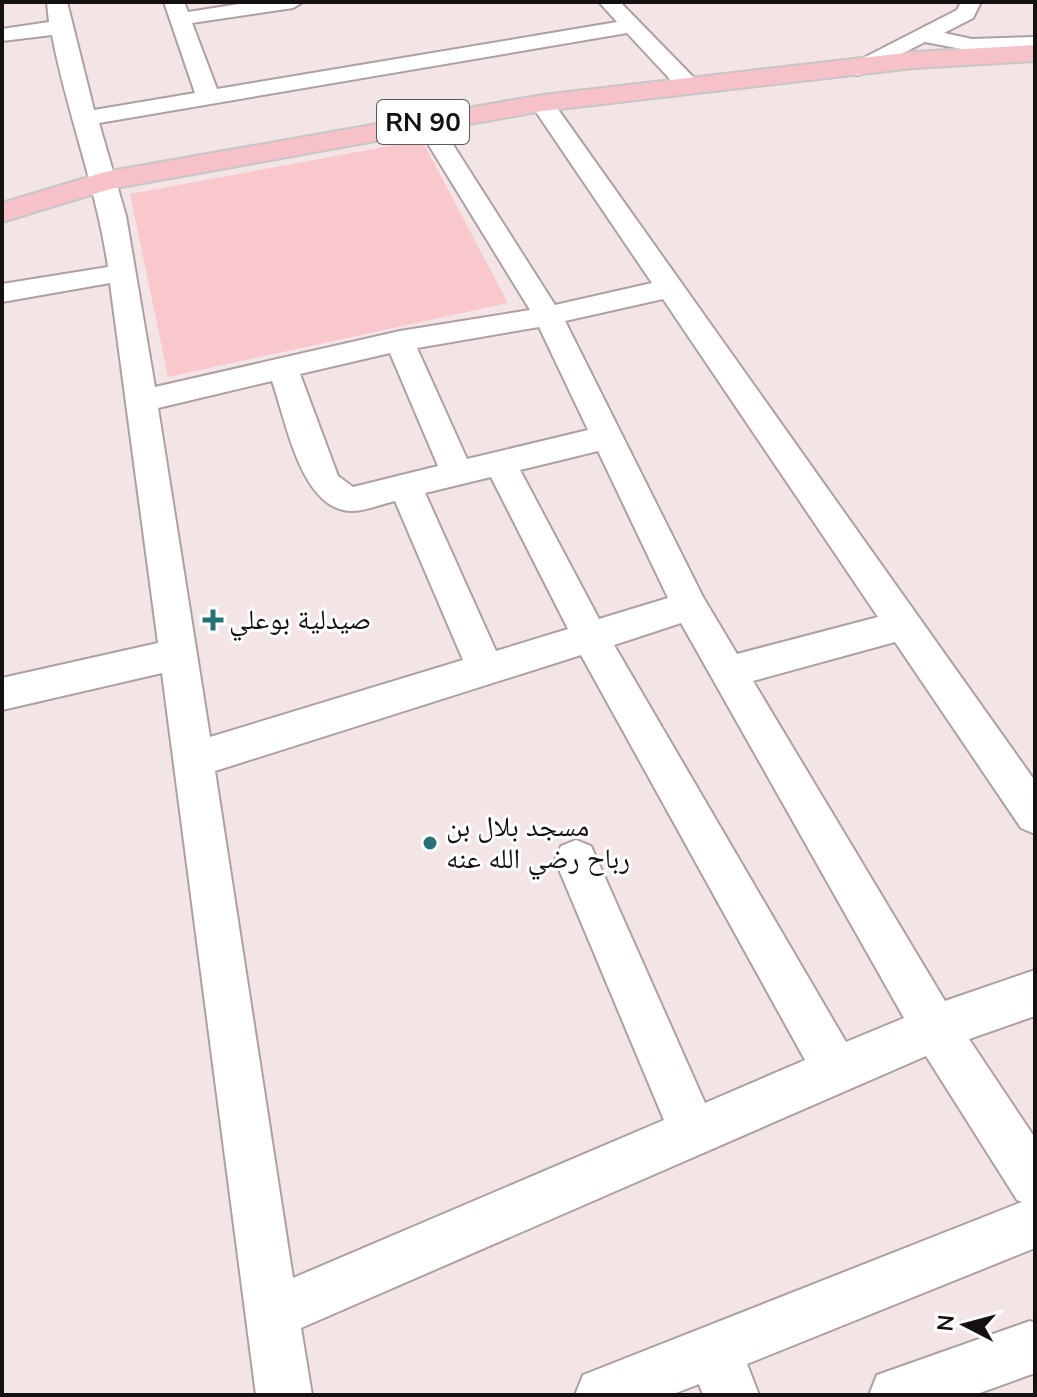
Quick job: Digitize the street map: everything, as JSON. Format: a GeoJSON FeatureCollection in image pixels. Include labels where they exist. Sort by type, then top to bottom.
{"type":"FeatureCollection","features":[{"type":"Feature","properties":{"kind":"main road","name":"RN 90"},"geometry":{"type":"LineString","coordinates":[[2,213],[105,181],[426,121],[542,103],[851,70],[914,60],[1035,53]]}},
{"type":"Feature","properties":{"kind":"main road","name":"RN 90"},"geometry":{"type":"LineString","coordinates":[[851,70],[927,75],[1035,69]]}},
{"type":"Feature","properties":{"kind":"street"},"geometry":{"type":"LineString","coordinates":[[209,99],[177,10],[293,2]]}},
{"type":"Feature","properties":{"kind":"street"},"geometry":{"type":"LineString","coordinates":[[609,2],[690,87]]}},
{"type":"Feature","properties":{"kind":"street"},"geometry":{"type":"LineString","coordinates":[[851,70],[966,14],[971,2]]}},
{"type":"Feature","properties":{"kind":"street"},"geometry":{"type":"LineString","coordinates":[[2,35],[58,14],[83,119],[105,181],[122,273],[177,654],[196,759],[284,1395]]}},
{"type":"Feature","properties":{"kind":"street"},"geometry":{"type":"LineString","coordinates":[[83,119],[633,26]]}},
{"type":"Feature","properties":{"kind":"street"},"geometry":{"type":"LineString","coordinates":[[925,36],[972,45],[1035,43]]}},
{"type":"Feature","properties":{"kind":"street"},"geometry":{"type":"LineString","coordinates":[[542,103],[1035,815]]}},
{"type":"Feature","properties":{"kind":"street"},"geometry":{"type":"LineString","coordinates":[[426,121],[548,316],[690,606],[935,1028],[1035,1182]]}},
{"type":"Feature","properties":{"kind":"street"},"geometry":{"type":"LineString","coordinates":[[2,293],[122,273]]}},
{"type":"Feature","properties":{"kind":"street"},"geometry":{"type":"LineString","coordinates":[[141,401],[400,341],[548,316],[671,288]]}},
{"type":"Feature","properties":{"kind":"street"},"geometry":{"type":"LineString","coordinates":[[400,341],[457,473]]}},
{"type":"Feature","properties":{"kind":"street"},"geometry":{"type":"LineString","coordinates":[[283,368],[323,480],[332,492],[352,499],[608,437]]}},
{"type":"Feature","properties":{"kind":"street"},"geometry":{"type":"LineString","coordinates":[[500,463],[589,635],[836,1070]]}},
{"type":"Feature","properties":{"kind":"street"},"geometry":{"type":"LineString","coordinates":[[405,485],[485,668]]}},
{"type":"Feature","properties":{"kind":"street"},"geometry":{"type":"LineString","coordinates":[[196,759],[690,606]]}},
{"type":"Feature","properties":{"kind":"street"},"geometry":{"type":"LineString","coordinates":[[728,672],[904,625]]}},
{"type":"Feature","properties":{"kind":"street"},"geometry":{"type":"LineString","coordinates":[[2,694],[177,654]]}},
{"type":"Feature","properties":{"kind":"street"},"geometry":{"type":"LineString","coordinates":[[576,860],[693,1132]]}},
{"type":"Feature","properties":{"kind":"street"},"geometry":{"type":"LineString","coordinates":[[272,1314],[935,1028],[1035,993]]}},
{"type":"Feature","properties":{"kind":"street"},"geometry":{"type":"LineString","coordinates":[[603,1395],[723,1372],[1035,1222]]}},
{"type":"Feature","properties":{"kind":"street"},"geometry":{"type":"LineString","coordinates":[[897,1395],[1030,1348]]}},
{"type":"Feature","properties":{"kind":"shaded area"},"geometry":{"type":"Polygon","coordinates":[[[422,140],[508,303],[168,377],[130,194],[422,140]]]}},
{"type":"Feature","properties":{"kind":"place","name":"صيدلية بوعلي"},"geometry":{"type":"Point","coordinates":[213,620]}},
{"type":"Feature","properties":{"kind":"place","name":"مسجد بلال بن رباح رضي الله عنه"},"geometry":{"type":"Point","coordinates":[430,843]}}]}
